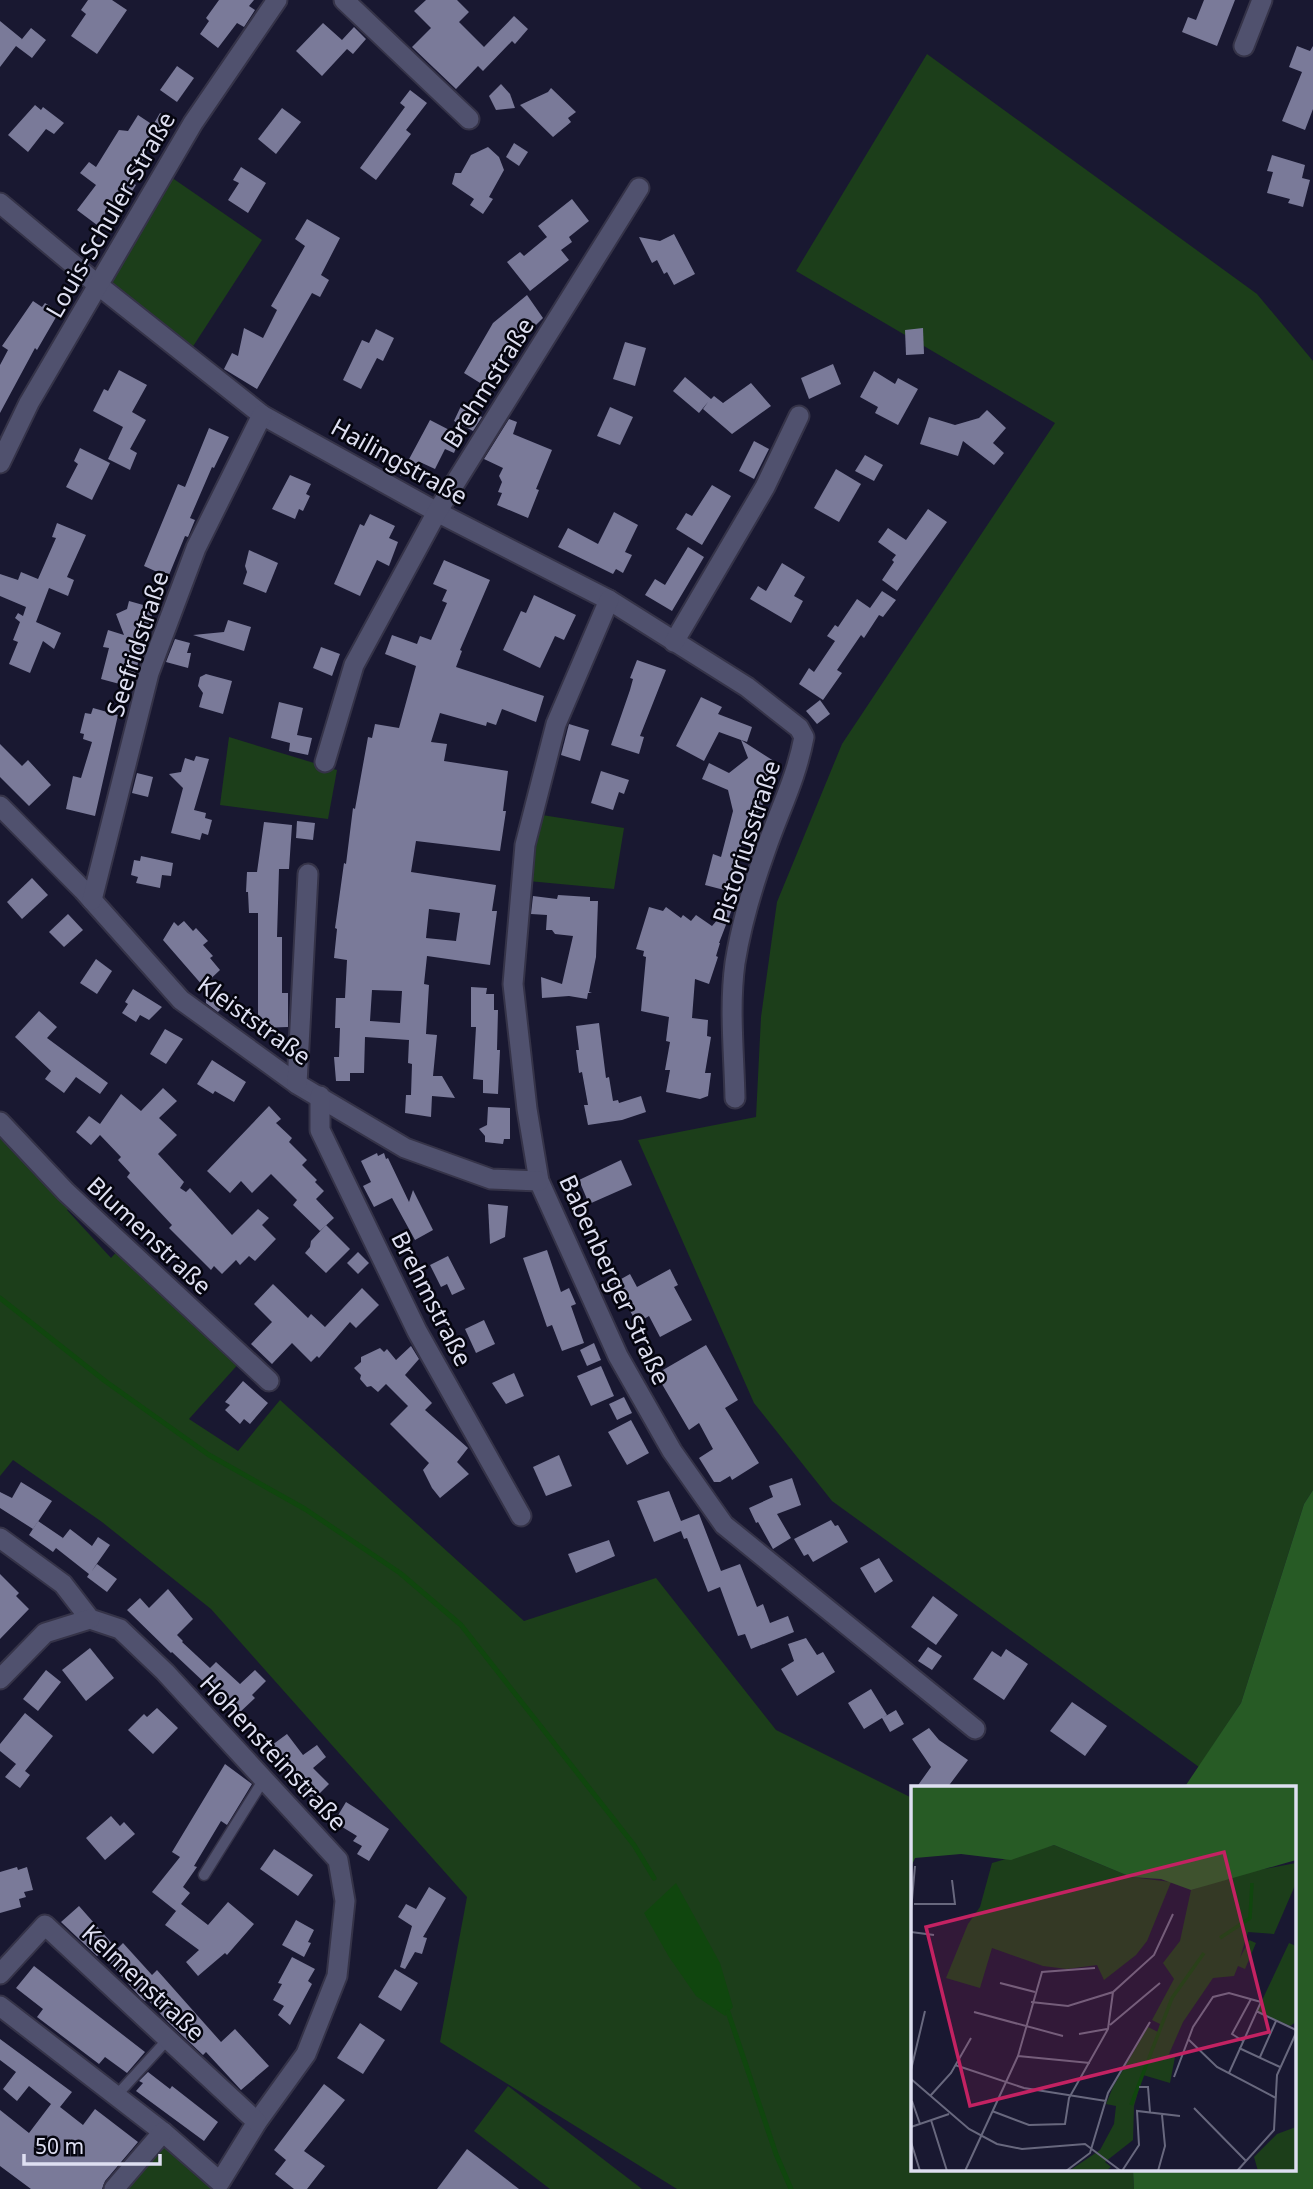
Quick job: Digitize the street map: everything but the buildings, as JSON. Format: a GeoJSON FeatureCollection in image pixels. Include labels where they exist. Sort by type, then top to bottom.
{"type":"FeatureCollection","features":[{"type":"Feature","properties":{"kind":"street","name":"Louis-Schuler-Straße"},"geometry":{"type":"LineString","coordinates":[[0,463],[29,403],[193,123],[277,0]]}},
{"type":"Feature","properties":{"kind":"street"},"geometry":{"type":"LineString","coordinates":[[344,0],[470,119]]}},
{"type":"Feature","properties":{"kind":"street"},"geometry":{"type":"LineString","coordinates":[[1244,46],[1262,0]]}},
{"type":"Feature","properties":{"kind":"street","name":"Brehmstraße"},"geometry":{"type":"LineString","coordinates":[[326,762],[354,665],[438,512],[639,188]]}},
{"type":"Feature","properties":{"kind":"street","name":"Hailingstraße"},"geometry":{"type":"LineString","coordinates":[[0,203],[98,285],[262,415],[438,512],[609,600],[747,687],[799,728]]}},
{"type":"Feature","properties":{"kind":"street","name":"Seefridstraße"},"geometry":{"type":"LineString","coordinates":[[92,900],[149,673],[196,548],[262,415]]}},
{"type":"Feature","properties":{"kind":"street"},"geometry":{"type":"LineString","coordinates":[[674,642],[765,487],[799,416]]}},
{"type":"Feature","properties":{"kind":"street","name":"Babenberger Straße"},"geometry":{"type":"LineString","coordinates":[[609,600],[556,724],[525,845],[513,984],[527,1109],[539,1181],[618,1356],[673,1451],[724,1525],[975,1729]]}},
{"type":"Feature","properties":{"kind":"street","name":"Pistoriusstraße"},"geometry":{"type":"LineString","coordinates":[[735,1098],[731,1003],[735,961],[765,849],[793,784],[804,737],[799,728]]}},
{"type":"Feature","properties":{"kind":"street","name":"Kleiststraße"},"geometry":{"type":"LineString","coordinates":[[0,806],[92,900],[181,1000],[297,1084],[405,1148],[491,1179],[539,1181]]}},
{"type":"Feature","properties":{"kind":"street"},"geometry":{"type":"LineString","coordinates":[[297,1084],[308,873]]}},
{"type":"Feature","properties":{"kind":"street","name":"Brehmstraße"},"geometry":{"type":"LineString","coordinates":[[320,1096],[320,1130],[417,1331],[521,1516]]}},
{"type":"Feature","properties":{"kind":"street","name":"Blumenstraße"},"geometry":{"type":"LineString","coordinates":[[0,1122],[66,1192],[270,1381]]}},
{"type":"Feature","properties":{"kind":"street"},"geometry":{"type":"LineString","coordinates":[[0,1538],[63,1584],[90,1619],[45,1633],[0,1679]]}},
{"type":"Feature","properties":{"kind":"street","name":"Hohensteinstraße"},"geometry":{"type":"LineString","coordinates":[[90,1619],[120,1629],[165,1672],[338,1860],[345,1901],[337,1976],[306,2054],[257,2122],[225,2185]]}},
{"type":"Feature","properties":{"kind":"street","name":"Kelmenstraße"},"geometry":{"type":"LineString","coordinates":[[0,1974],[45,1925],[257,2122]]}},
{"type":"Feature","properties":{"kind":"street"},"geometry":{"type":"LineString","coordinates":[[0,2006],[163,2132],[225,2185]]}},
{"type":"Feature","properties":{"kind":"street"},"geometry":{"type":"LineString","coordinates":[[114,2189],[163,2132]]}},
{"type":"Feature","properties":{"kind":"lane"},"geometry":{"type":"LineString","coordinates":[[204,1875],[264,1779]]}},
{"type":"Feature","properties":{"kind":"lane"},"geometry":{"type":"LineString","coordinates":[[116,2096],[168,2039]]}},
{"type":"Feature","properties":{"kind":"shaded area"},"geometry":{"type":"Polygon","coordinates":[[[927,54],[1257,294],[1313,361],[1313,1490],[1304,1504],[1241,1703],[1199,1767],[832,1501],[754,1403],[638,1140],[756,1117],[761,1017],[777,902],[842,744],[1055,423],[796,271],[927,54]]]}},
{"type":"Feature","properties":{"kind":"shaded area"},"geometry":{"type":"Polygon","coordinates":[[[168,175],[262,240],[190,351],[103,284],[168,175]]]}},
{"type":"Feature","properties":{"kind":"shaded area"},"geometry":{"type":"Polygon","coordinates":[[[229,737],[337,770],[328,819],[220,805],[229,737]]]}},
{"type":"Feature","properties":{"kind":"shaded area"},"geometry":{"type":"Polygon","coordinates":[[[542,815],[624,828],[614,889],[528,881],[542,815]]]}},
{"type":"Feature","properties":{"kind":"shaded area"},"geometry":{"type":"Polygon","coordinates":[[[0,1134],[73,1206],[67,1210],[111,1258],[120,1248],[241,1361],[189,1419],[238,1451],[280,1400],[524,1621],[656,1578],[776,1730],[911,1798],[911,2172],[1133,2172],[1134,2189],[677,2189],[440,2042],[467,1897],[211,1609],[102,1522],[13,1460],[0,1476],[0,1134]]]}},
{"type":"Feature","properties":{"kind":"shaded area"},"geometry":{"type":"Polygon","coordinates":[[[1313,1490],[1313,2189],[1134,2189],[1133,2172],[1296,2172],[1296,1786],[1185,1786],[1241,1703],[1304,1504],[1313,1490]]]}},
{"type":"Feature","properties":{"kind":"shaded area"},"geometry":{"type":"Polygon","coordinates":[[[676,1883],[720,1963],[733,2007],[725,2016],[696,1996],[669,1957],[644,1913],[676,1883]]]}},
{"type":"Feature","properties":{"kind":"shaded area"},"geometry":{"type":"Polygon","coordinates":[[[508,2086],[642,2189],[550,2189],[474,2131],[508,2086]]]}},
{"type":"Feature","properties":{"kind":"shaded area"},"geometry":{"type":"Polygon","coordinates":[[[163,2138],[224,2189],[120,2189],[163,2138]]]}},
{"type":"Feature","properties":{"kind":"waterway"},"geometry":{"type":"LineString","coordinates":[[0,1298],[105,1381],[209,1455],[305,1509],[400,1573],[461,1625],[634,1845],[654,1878]]}},
{"type":"Feature","properties":{"kind":"waterway"},"geometry":{"type":"LineString","coordinates":[[728,2012],[776,2154],[791,2189]]}}]}
